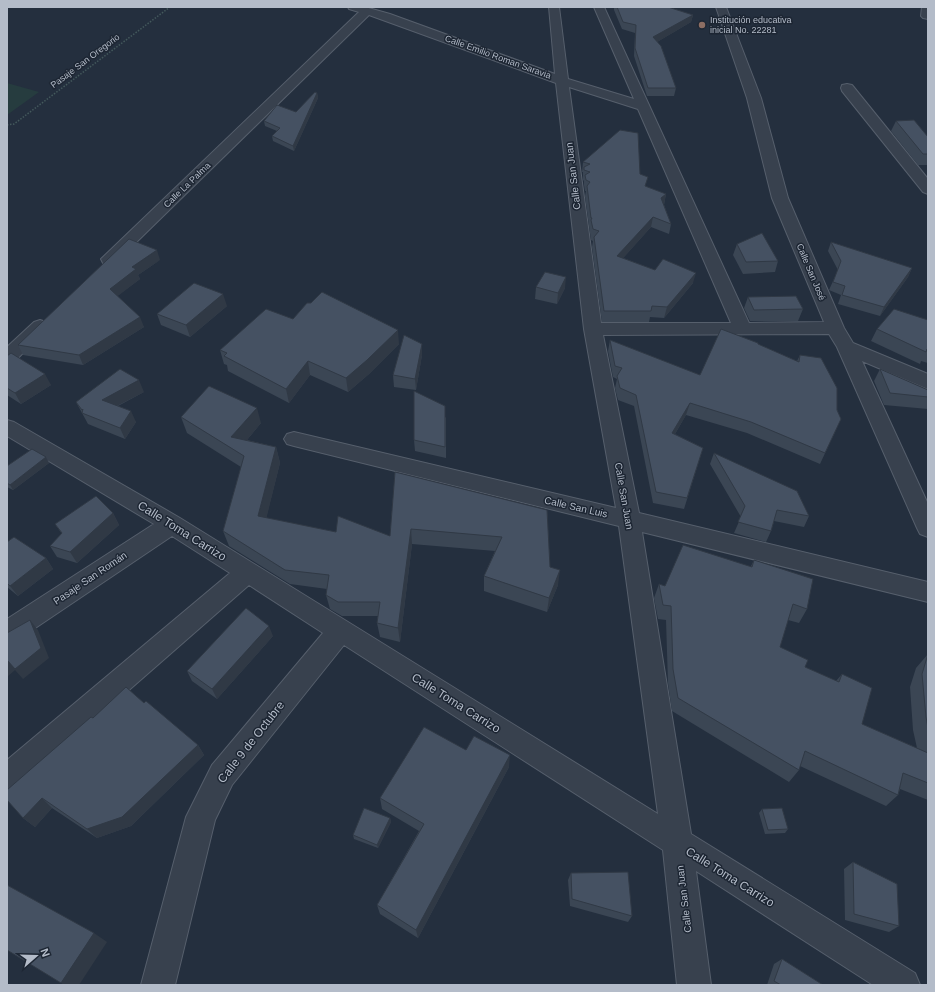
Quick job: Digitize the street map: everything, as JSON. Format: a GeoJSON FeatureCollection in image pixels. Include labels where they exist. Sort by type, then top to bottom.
{"type":"FeatureCollection","features":[{"type":"Feature","properties":{"kind":"street","name":"Calle San Juan"},"geometry":{"type":"LineString","coordinates":[[554,7],[593,330],[629,519],[677,843],[694,985]]}},
{"type":"Feature","properties":{"kind":"street"},"geometry":{"type":"LineString","coordinates":[[599,7],[742,328]]}},
{"type":"Feature","properties":{"kind":"street","name":"Calle San José"},"geometry":{"type":"LineString","coordinates":[[721,7],[754,98],[780,198],[835,328],[846,347],[928,528]]}},
{"type":"Feature","properties":{"kind":"street","name":"Calle Emilio Roman Saravia"},"geometry":{"type":"LineString","coordinates":[[360,9],[387,12],[562,80],[644,107]]}},
{"type":"Feature","properties":{"kind":"street","name":"Calle La Palma"},"geometry":{"type":"LineString","coordinates":[[98,270],[360,9]]}},
{"type":"Feature","properties":{"kind":"street"},"geometry":{"type":"LineString","coordinates":[[847,88],[928,189]]}},
{"type":"Feature","properties":{"kind":"street"},"geometry":{"type":"LineString","coordinates":[[7,358],[53,314]]}},
{"type":"Feature","properties":{"kind":"street"},"geometry":{"type":"LineString","coordinates":[[593,330],[835,328]]}},
{"type":"Feature","properties":{"kind":"street"},"geometry":{"type":"LineString","coordinates":[[846,347],[928,382]]}},
{"type":"Feature","properties":{"kind":"street","name":"Calle Toma Carrizo"},"geometry":{"type":"LineString","coordinates":[[7,427],[172,524],[903,985]]}},
{"type":"Feature","properties":{"kind":"street","name":"Calle San Luis"},"geometry":{"type":"LineString","coordinates":[[294,439],[928,592]]}},
{"type":"Feature","properties":{"kind":"street","name":"Pasaje San Román"},"geometry":{"type":"LineString","coordinates":[[7,633],[172,524]]}},
{"type":"Feature","properties":{"kind":"street"},"geometry":{"type":"LineString","coordinates":[[7,778],[248,572]]}},
{"type":"Feature","properties":{"kind":"street","name":"Calle 9 de Octubre"},"geometry":{"type":"LineString","coordinates":[[158,985],[201,817],[222,776],[341,630]]}},
{"type":"Feature","properties":{"kind":"path","name":"Pasaje San Oregorio"},"geometry":{"type":"LineString","coordinates":[[7,125],[14,124],[170,7]]}},
{"type":"Feature","properties":{"kind":"green space"},"geometry":{"type":"Polygon","coordinates":[[[7,83],[39,92],[7,115],[7,83]]]}},
{"type":"Feature","properties":{"kind":"building"},"geometry":{"type":"Polygon","coordinates":[[[617,7],[668,7],[693,15],[653,37],[661,46],[676,88],[648,88],[635,48],[636,25],[623,22],[617,7]]]}},
{"type":"Feature","properties":{"kind":"building"},"geometry":{"type":"Polygon","coordinates":[[[315,92],[317,93],[293,146],[272,136],[280,128],[264,121],[277,105],[296,112],[315,92]]]}},
{"type":"Feature","properties":{"kind":"building"},"geometry":{"type":"Polygon","coordinates":[[[914,120],[928,137],[928,154],[923,154],[896,121],[914,120]]]}},
{"type":"Feature","properties":{"kind":"building"},"geometry":{"type":"Polygon","coordinates":[[[620,130],[638,133],[640,174],[648,177],[645,186],[666,194],[661,198],[671,224],[653,217],[617,256],[655,270],[663,259],[696,273],[667,307],[652,306],[651,311],[604,311],[594,237],[599,231],[593,229],[591,220],[592,218],[587,186],[590,182],[586,180],[585,175],[590,172],[584,170],[584,167],[590,164],[583,162],[620,130]]]}},
{"type":"Feature","properties":{"kind":"building"},"geometry":{"type":"Polygon","coordinates":[[[762,233],[778,261],[746,262],[737,244],[762,233]]]}},
{"type":"Feature","properties":{"kind":"building"},"geometry":{"type":"Polygon","coordinates":[[[129,239],[157,250],[132,267],[136,269],[110,289],[140,317],[79,355],[18,345],[129,239]]]}},
{"type":"Feature","properties":{"kind":"building"},"geometry":{"type":"Polygon","coordinates":[[[831,242],[912,268],[884,307],[842,295],[845,286],[833,282],[841,261],[831,242]]]}},
{"type":"Feature","properties":{"kind":"building"},"geometry":{"type":"Polygon","coordinates":[[[545,272],[566,277],[558,293],[536,287],[545,272]]]}},
{"type":"Feature","properties":{"kind":"building"},"geometry":{"type":"Polygon","coordinates":[[[194,283],[223,294],[186,325],[157,314],[194,283]]]}},
{"type":"Feature","properties":{"kind":"building"},"geometry":{"type":"Polygon","coordinates":[[[322,292],[398,330],[346,378],[308,361],[286,389],[224,356],[227,353],[220,350],[266,309],[293,319],[307,303],[311,303],[322,292]]]}},
{"type":"Feature","properties":{"kind":"building"},"geometry":{"type":"Polygon","coordinates":[[[796,296],[803,309],[754,310],[748,297],[796,296]]]}},
{"type":"Feature","properties":{"kind":"building"},"geometry":{"type":"Polygon","coordinates":[[[894,309],[928,320],[928,349],[926,352],[877,329],[894,309]]]}},
{"type":"Feature","properties":{"kind":"building"},"geometry":{"type":"Polygon","coordinates":[[[721,329],[758,343],[799,362],[800,355],[821,358],[837,388],[837,410],[841,419],[825,453],[751,422],[690,403],[672,433],[703,448],[687,498],[656,492],[636,395],[620,388],[617,376],[622,368],[615,366],[610,340],[700,375],[721,329]]]}},
{"type":"Feature","properties":{"kind":"building"},"geometry":{"type":"Polygon","coordinates":[[[404,335],[422,344],[415,379],[393,375],[404,335]]]}},
{"type":"Feature","properties":{"kind":"building"},"geometry":{"type":"Polygon","coordinates":[[[11,353],[45,374],[15,393],[7,388],[7,356],[11,353]]]}},
{"type":"Feature","properties":{"kind":"building"},"geometry":{"type":"Polygon","coordinates":[[[120,369],[139,380],[102,400],[131,411],[120,428],[82,413],[83,409],[82,410],[76,402],[120,369]]]}},
{"type":"Feature","properties":{"kind":"building"},"geometry":{"type":"Polygon","coordinates":[[[880,369],[928,390],[928,397],[890,393],[880,369]]]}},
{"type":"Feature","properties":{"kind":"building"},"geometry":{"type":"Polygon","coordinates":[[[209,386],[257,408],[231,437],[276,447],[258,516],[336,532],[338,516],[390,536],[395,472],[547,510],[550,567],[560,570],[549,598],[484,576],[502,537],[411,529],[398,628],[377,623],[380,602],[338,602],[326,595],[329,575],[285,570],[223,531],[244,456],[181,417],[209,386]]]}},
{"type":"Feature","properties":{"kind":"building"},"geometry":{"type":"Polygon","coordinates":[[[414,391],[445,406],[445,447],[414,440],[414,391]]]}},
{"type":"Feature","properties":{"kind":"building"},"geometry":{"type":"Polygon","coordinates":[[[32,449],[46,457],[10,485],[7,483],[7,466],[32,449]]]}},
{"type":"Feature","properties":{"kind":"building"},"geometry":{"type":"Polygon","coordinates":[[[714,453],[797,491],[809,516],[777,510],[771,531],[738,522],[745,506],[714,453]]]}},
{"type":"Feature","properties":{"kind":"building"},"geometry":{"type":"Polygon","coordinates":[[[96,496],[113,513],[70,552],[50,546],[62,533],[55,524],[96,496]]]}},
{"type":"Feature","properties":{"kind":"building"},"geometry":{"type":"Polygon","coordinates":[[[14,537],[46,558],[10,586],[7,583],[7,542],[14,537]]]}},
{"type":"Feature","properties":{"kind":"building"},"geometry":{"type":"Polygon","coordinates":[[[683,545],[752,567],[754,560],[813,579],[807,609],[793,604],[780,647],[808,660],[805,667],[839,682],[842,674],[872,688],[862,724],[928,753],[928,783],[903,773],[898,795],[805,751],[799,770],[678,698],[673,669],[671,606],[663,605],[659,584],[665,586],[683,545]]]}},
{"type":"Feature","properties":{"kind":"building"},"geometry":{"type":"Polygon","coordinates":[[[246,608],[269,626],[212,689],[187,671],[246,608]]]}},
{"type":"Feature","properties":{"kind":"building"},"geometry":{"type":"Polygon","coordinates":[[[30,620],[41,648],[15,669],[7,660],[7,633],[30,620]]]}},
{"type":"Feature","properties":{"kind":"building"},"geometry":{"type":"Polygon","coordinates":[[[928,654],[928,728],[922,674],[928,654]]]}},
{"type":"Feature","properties":{"kind":"building"},"geometry":{"type":"Polygon","coordinates":[[[126,687],[144,703],[146,701],[198,745],[122,817],[87,829],[42,798],[23,818],[7,800],[7,790],[91,717],[93,718],[126,687]]]}},
{"type":"Feature","properties":{"kind":"building"},"geometry":{"type":"Polygon","coordinates":[[[424,727],[466,750],[474,736],[510,755],[416,930],[377,905],[424,824],[380,798],[424,727]]]}},
{"type":"Feature","properties":{"kind":"building"},"geometry":{"type":"Polygon","coordinates":[[[364,808],[390,818],[377,845],[353,835],[364,808]]]}},
{"type":"Feature","properties":{"kind":"building"},"geometry":{"type":"Polygon","coordinates":[[[782,808],[788,829],[768,830],[762,809],[782,808]]]}},
{"type":"Feature","properties":{"kind":"building"},"geometry":{"type":"Polygon","coordinates":[[[853,862],[897,884],[899,926],[854,914],[853,862]]]}},
{"type":"Feature","properties":{"kind":"building"},"geometry":{"type":"Polygon","coordinates":[[[628,872],[632,916],[572,899],[571,873],[628,872]]]}},
{"type":"Feature","properties":{"kind":"building"},"geometry":{"type":"Polygon","coordinates":[[[7,885],[94,933],[61,983],[7,950],[7,885]]]}},
{"type":"Feature","properties":{"kind":"building"},"geometry":{"type":"Polygon","coordinates":[[[782,959],[823,985],[781,985],[774,981],[782,959]]]}},
{"type":"Feature","properties":{"kind":"place","name":"Institución educativa inicial No. 22281"},"geometry":{"type":"Point","coordinates":[702,25]}}]}
